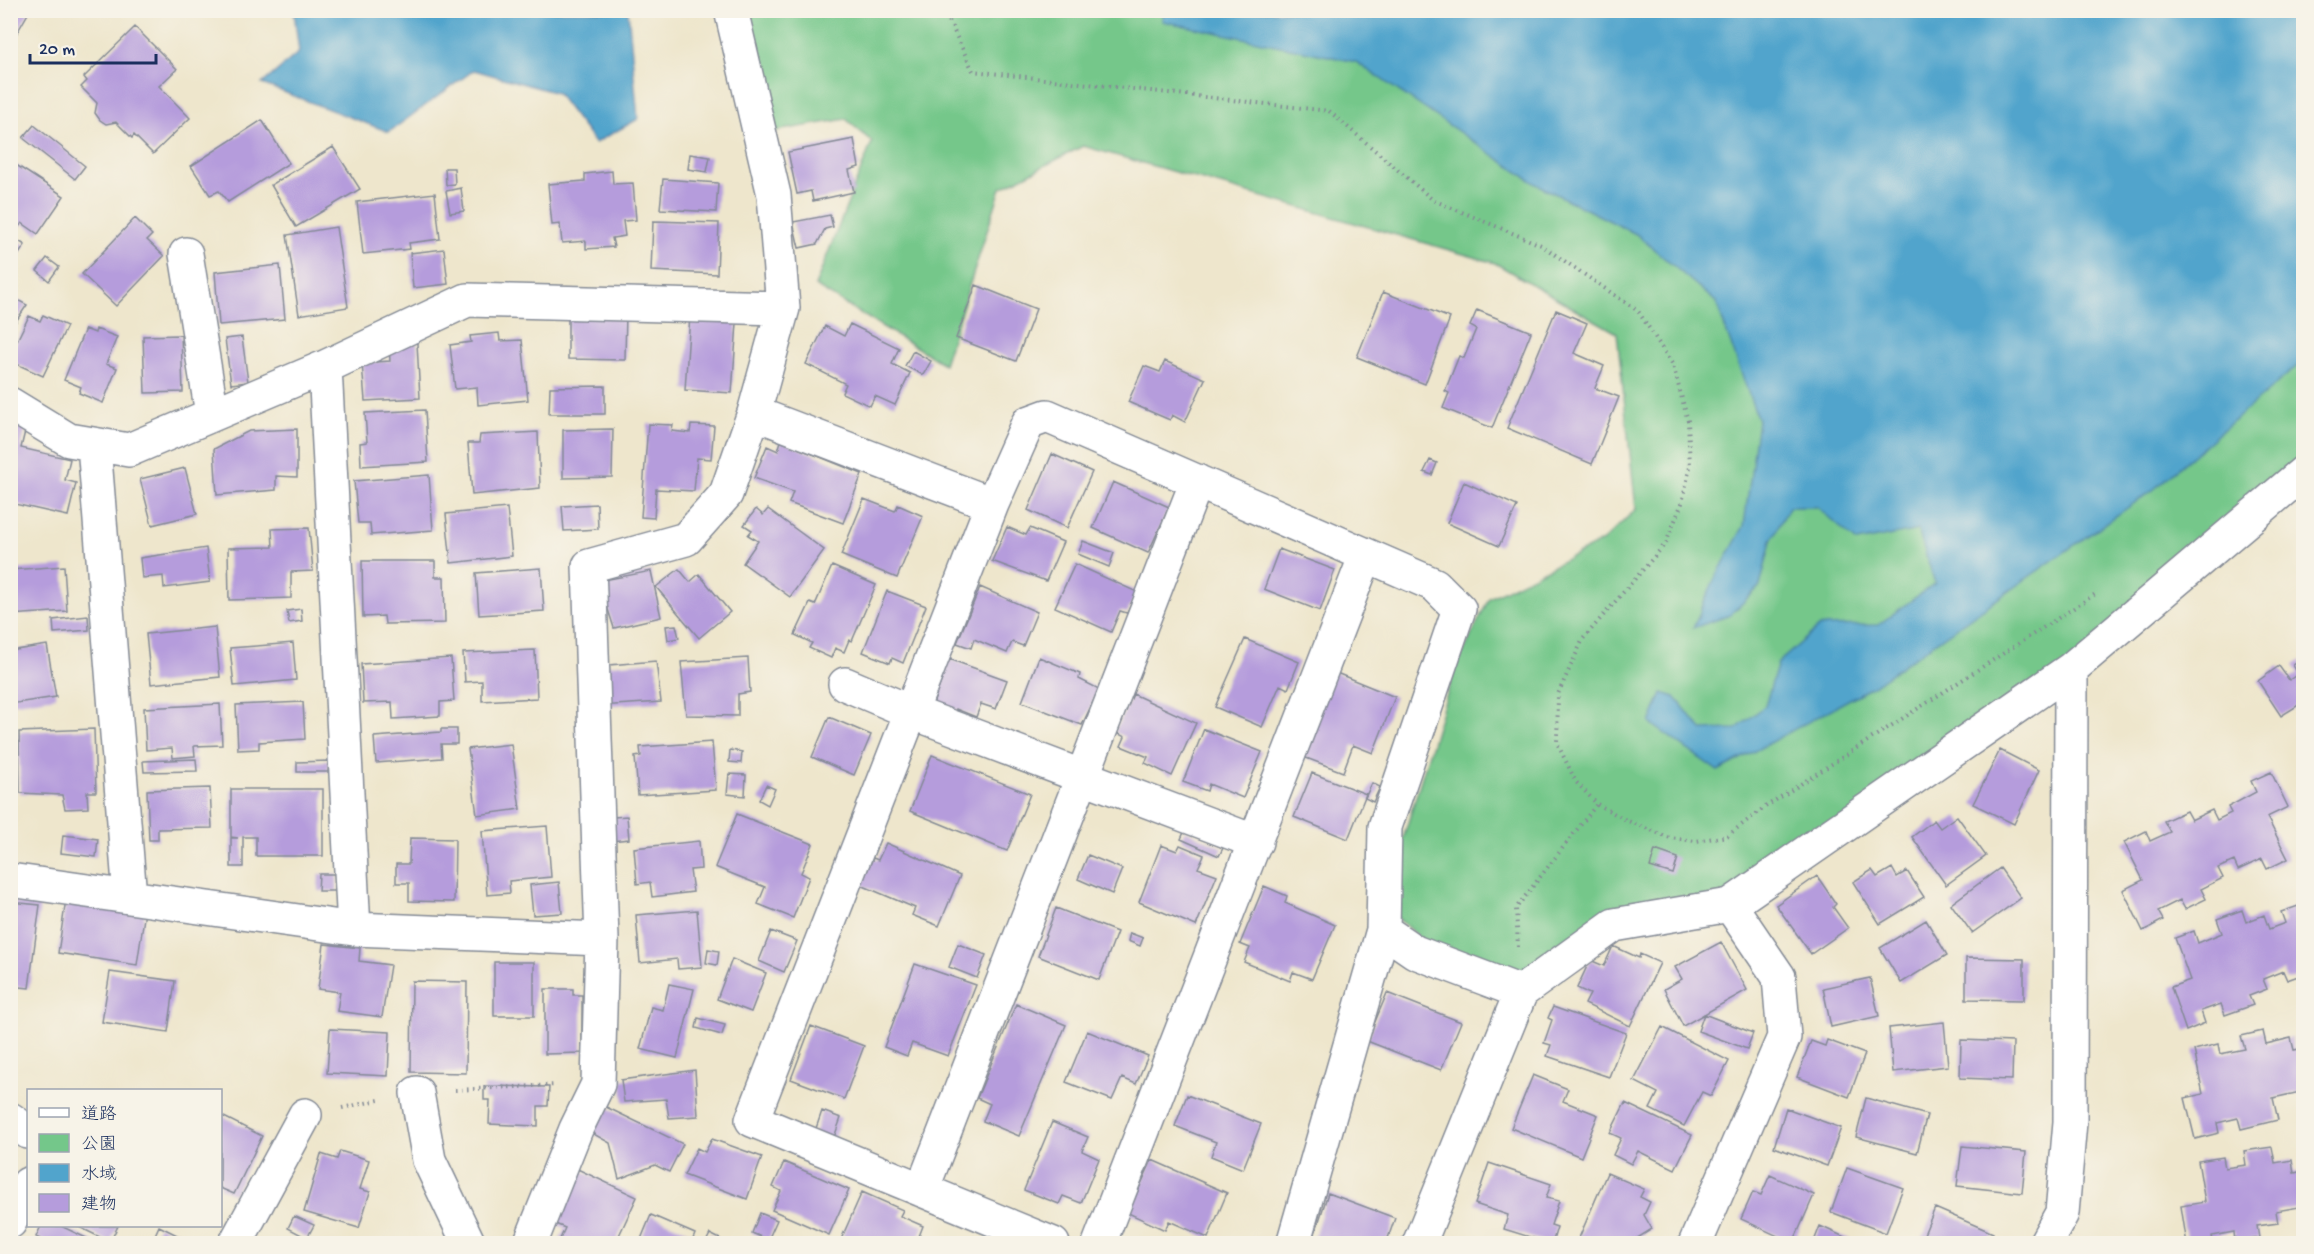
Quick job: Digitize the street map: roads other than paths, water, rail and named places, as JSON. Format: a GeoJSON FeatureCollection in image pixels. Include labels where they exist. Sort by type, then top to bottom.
{"type":"FeatureCollection","features":[{"type":"Feature","properties":{"kind":"street"},"geometry":{"type":"LineString","coordinates":[[530,1244],[576,1129],[598,1084],[602,939],[589,566],[686,539],[726,494],[754,413],[783,308],[774,195],[731,10]]}},
{"type":"Feature","properties":{"kind":"street"},"geometry":{"type":"LineString","coordinates":[[186,254],[212,414]]}},
{"type":"Feature","properties":{"kind":"street"},"geometry":{"type":"LineString","coordinates":[[10,404],[69,440],[129,450],[325,367],[467,300],[783,308]]}},
{"type":"Feature","properties":{"kind":"street"},"geometry":{"type":"LineString","coordinates":[[325,367],[354,929]]}},
{"type":"Feature","properties":{"kind":"street"},"geometry":{"type":"LineString","coordinates":[[754,413],[992,504]]}},
{"type":"Feature","properties":{"kind":"street"},"geometry":{"type":"LineString","coordinates":[[1053,1244],[752,1119],[992,504],[1028,423],[1047,416],[1435,585],[1459,609],[1385,827],[1383,930],[1293,1244]]}},
{"type":"Feature","properties":{"kind":"street"},"geometry":{"type":"LineString","coordinates":[[94,444],[130,897]]}},
{"type":"Feature","properties":{"kind":"street"},"geometry":{"type":"LineString","coordinates":[[1419,1244],[1521,992],[1614,925],[1730,905],[2071,669],[2304,472]]}},
{"type":"Feature","properties":{"kind":"street"},"geometry":{"type":"LineString","coordinates":[[922,1190],[1197,481]]}},
{"type":"Feature","properties":{"kind":"street"},"geometry":{"type":"LineString","coordinates":[[1099,1244],[1257,842],[1366,555]]}},
{"type":"Feature","properties":{"kind":"street"},"geometry":{"type":"LineString","coordinates":[[2045,1244],[2062,1213],[2070,1122],[2071,669]]}},
{"type":"Feature","properties":{"kind":"street"},"geometry":{"type":"LineString","coordinates":[[845,684],[911,712],[1257,842]]}},
{"type":"Feature","properties":{"kind":"street"},"geometry":{"type":"LineString","coordinates":[[10,880],[354,929],[602,939]]}},
{"type":"Feature","properties":{"kind":"street"},"geometry":{"type":"LineString","coordinates":[[1695,1244],[1784,1036],[1779,977],[1730,905]]}},
{"type":"Feature","properties":{"kind":"street"},"geometry":{"type":"LineString","coordinates":[[1383,930],[1415,952],[1521,992]]}},
{"type":"Feature","properties":{"kind":"street"},"geometry":{"type":"LineString","coordinates":[[417,1093],[429,1160],[469,1244]]}},
{"type":"Feature","properties":{"kind":"street"},"geometry":{"type":"LineString","coordinates":[[235,1244],[305,1115]]}},
{"type":"Feature","properties":{"kind":"street"},"geometry":{"type":"LineString","coordinates":[[10,1119],[27,1131]]}},
{"type":"Feature","properties":{"kind":"street"},"geometry":{"type":"LineString","coordinates":[[10,1222],[27,1186]]}},
{"type":"Feature","properties":{"kind":"street"},"geometry":{"type":"LineString","coordinates":[[214,1227],[221,1244]]}},
{"type":"Feature","properties":{"kind":"water"},"geometry":{"type":"Polygon","coordinates":[[[294,11],[628,11],[638,119],[595,143],[557,93],[474,70],[389,132],[262,84],[299,52],[294,11]]]}},
{"type":"Feature","properties":{"kind":"water"},"geometry":{"type":"Polygon","coordinates":[[[1164,11],[2303,11],[2303,361],[2153,490],[1870,688],[1718,771],[1650,723],[1662,693],[1675,697],[1702,730],[1736,729],[1765,706],[1778,663],[1820,626],[1878,625],[1935,583],[1918,530],[1857,542],[1817,507],[1789,507],[1771,541],[1760,586],[1730,615],[1693,628],[1713,582],[1744,526],[1758,420],[1716,302],[1636,234],[1536,184],[1356,62],[1162,21],[1164,11]]]}}]}
